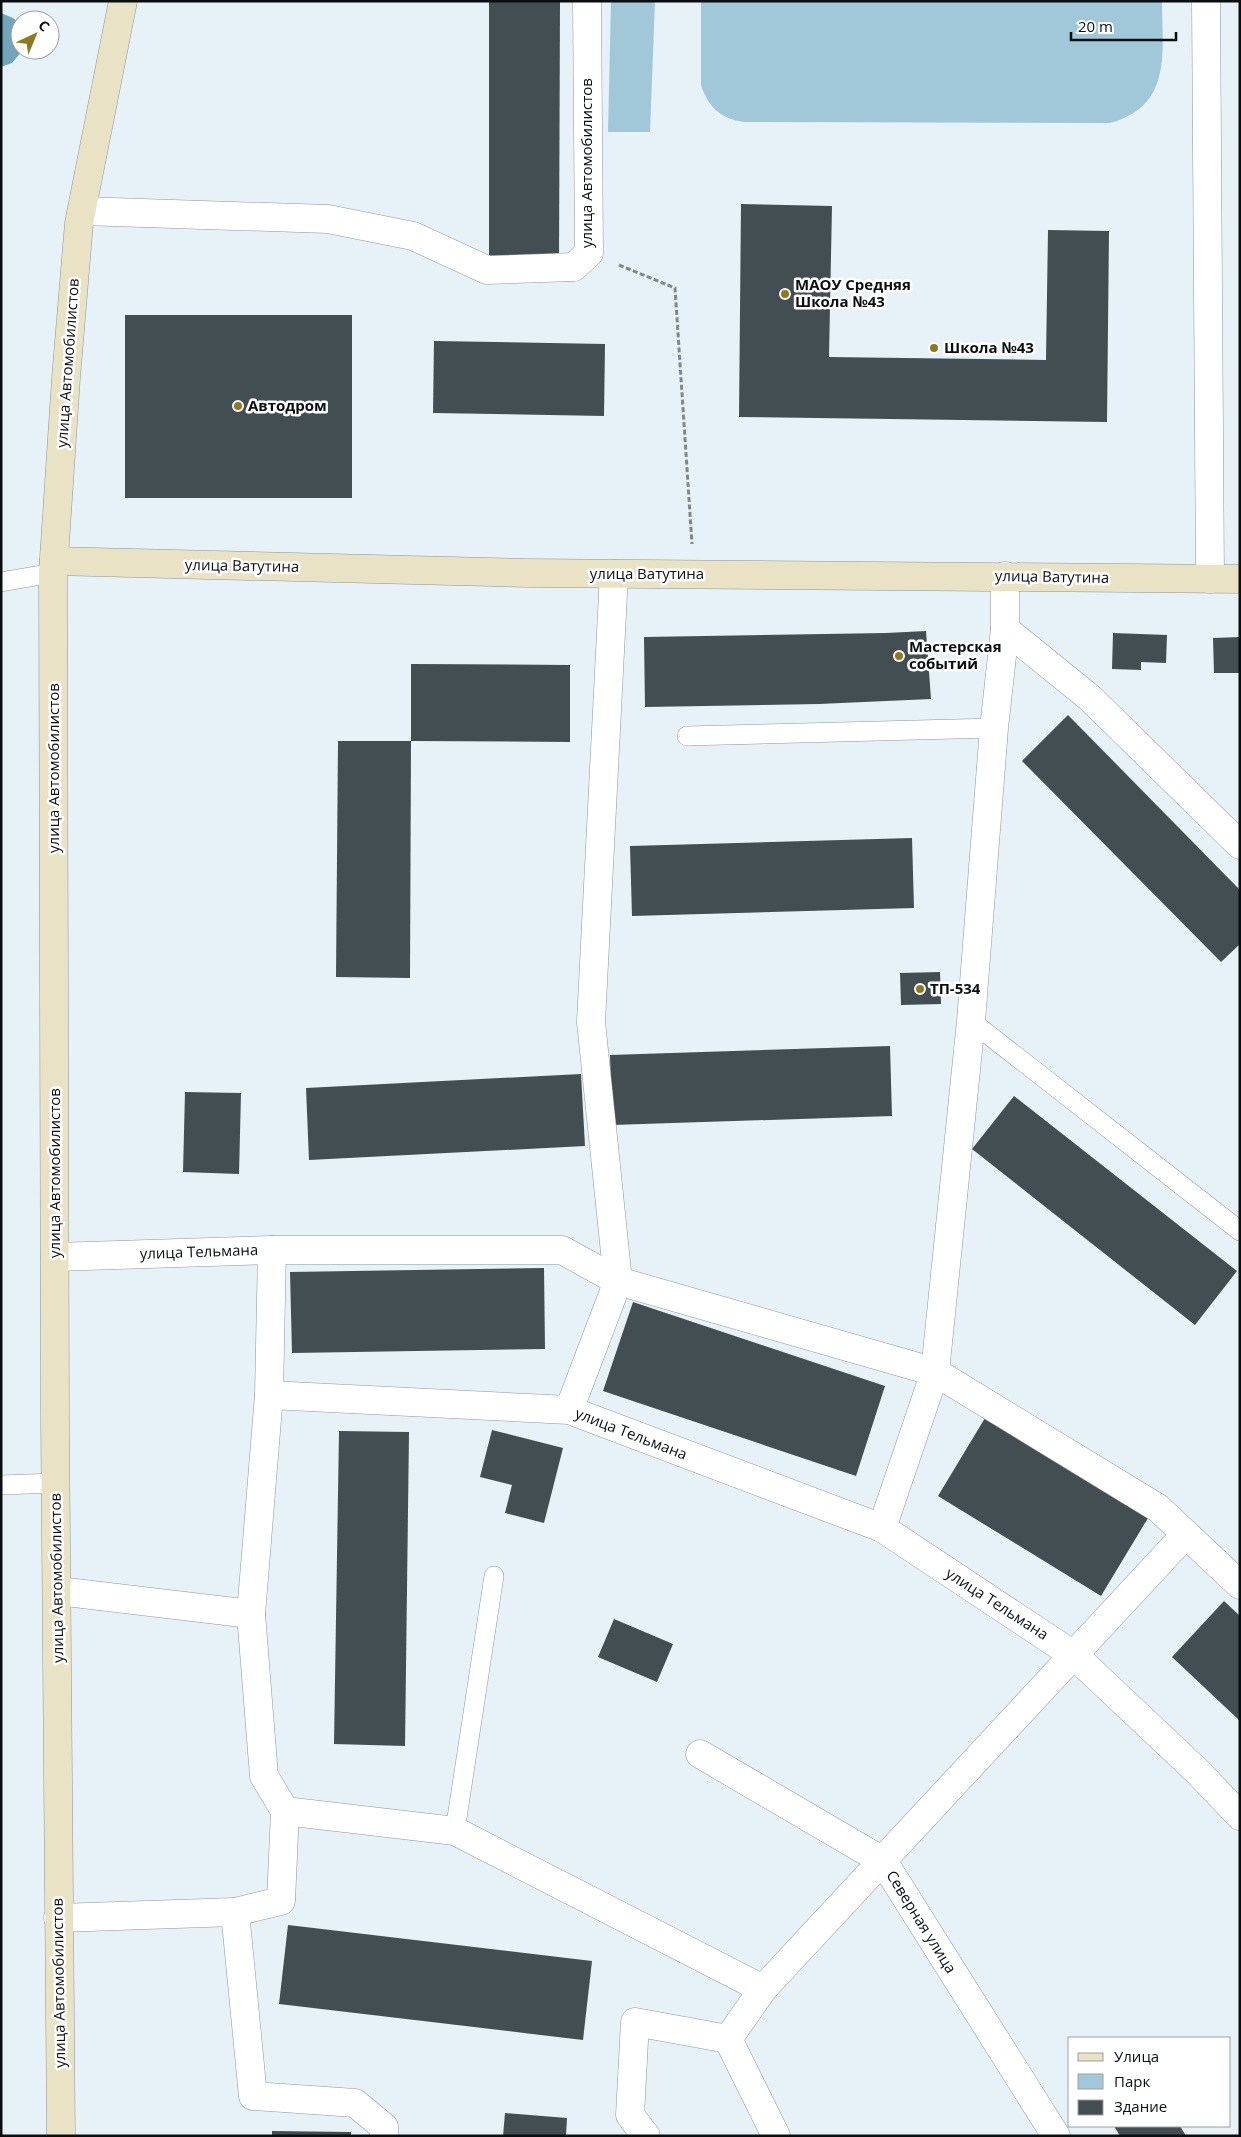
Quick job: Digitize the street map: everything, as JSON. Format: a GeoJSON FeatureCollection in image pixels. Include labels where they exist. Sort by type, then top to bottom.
{"type":"FeatureCollection","features":[{"type":"Feature","properties":{"kind":"street","name":"улица Автомобилистов"},"geometry":{"type":"LineString","coordinates":[[61,2136],[56,1483],[54,567],[66,378],[79,223],[123,1]]}},
{"type":"Feature","properties":{"kind":"street","name":"улица Автомобилистов"},"geometry":{"type":"LineString","coordinates":[[82,211],[328,219],[413,236],[486,270],[574,267],[589,253],[587,1]]}},
{"type":"Feature","properties":{"kind":"street"},"geometry":{"type":"LineString","coordinates":[[1206,1],[1210,579]]}},
{"type":"Feature","properties":{"kind":"street","name":"улица Ватутина"},"geometry":{"type":"LineString","coordinates":[[54,567],[1240,579]]}},
{"type":"Feature","properties":{"kind":"street"},"geometry":{"type":"LineString","coordinates":[[569,1410],[618,1281],[590,1022],[614,574]]}},
{"type":"Feature","properties":{"kind":"street"},"geometry":{"type":"LineString","coordinates":[[882,1528],[934,1372],[971,1021],[994,728],[1005,629],[1005,576]]}},
{"type":"Feature","properties":{"kind":"street"},"geometry":{"type":"LineString","coordinates":[[1005,629],[1090,698],[1240,845]]}},
{"type":"Feature","properties":{"kind":"street"},"geometry":{"type":"LineString","coordinates":[[272,1250],[562,1250],[618,1281],[934,1372],[1158,1508],[1240,1585]]}},
{"type":"Feature","properties":{"kind":"street","name":"улица Тельмана"},"geometry":{"type":"LineString","coordinates":[[55,1257],[272,1250],[269,1395],[569,1410],[882,1528],[1075,1656],[1198,1772],[1240,1816]]}},
{"type":"Feature","properties":{"kind":"street"},"geometry":{"type":"LineString","coordinates":[[58,1918],[235,1912],[281,1901],[285,1812],[264,1776],[252,1614],[269,1395]]}},
{"type":"Feature","properties":{"kind":"street"},"geometry":{"type":"LineString","coordinates":[[728,2039],[763,1989],[1075,1656],[1186,1534]]}},
{"type":"Feature","properties":{"kind":"street"},"geometry":{"type":"LineString","coordinates":[[58,1590],[252,1614]]}},
{"type":"Feature","properties":{"kind":"street","name":"Северная улица"},"geometry":{"type":"LineString","coordinates":[[700,1754],[883,1861],[1056,2136]]}},
{"type":"Feature","properties":{"kind":"street"},"geometry":{"type":"LineString","coordinates":[[285,1812],[455,1831],[763,1989]]}},
{"type":"Feature","properties":{"kind":"street"},"geometry":{"type":"LineString","coordinates":[[235,1912],[253,2096],[355,2103],[384,2127],[384,2136]]}},
{"type":"Feature","properties":{"kind":"street"},"geometry":{"type":"LineString","coordinates":[[646,2136],[630,2115],[635,2022],[728,2039]]}},
{"type":"Feature","properties":{"kind":"street"},"geometry":{"type":"LineString","coordinates":[[728,2039],[776,2136]]}},
{"type":"Feature","properties":{"kind":"lane"},"geometry":{"type":"LineString","coordinates":[[1,582],[54,567]]}},
{"type":"Feature","properties":{"kind":"lane"},"geometry":{"type":"LineString","coordinates":[[688,736],[994,728]]}},
{"type":"Feature","properties":{"kind":"lane"},"geometry":{"type":"LineString","coordinates":[[971,1021],[1240,1231]]}},
{"type":"Feature","properties":{"kind":"lane"},"geometry":{"type":"LineString","coordinates":[[1,1485],[56,1483]]}},
{"type":"Feature","properties":{"kind":"lane"},"geometry":{"type":"LineString","coordinates":[[455,1831],[494,1576]]}},
{"type":"Feature","properties":{"kind":"path"},"geometry":{"type":"LineString","coordinates":[[589,253],[674,288],[694,574]]}},
{"type":"Feature","properties":{"kind":"green space"},"geometry":{"type":"Polygon","coordinates":[[[611,1],[655,1],[650,132],[608,132],[611,1]]]}},
{"type":"Feature","properties":{"kind":"green space"},"geometry":{"type":"Polygon","coordinates":[[[701,1],[1162,1],[1163,39],[1160,75],[1154,90],[1145,104],[1130,115],[1110,123],[744,122],[729,118],[716,111],[707,100],[701,85],[701,1]]]}},
{"type":"Feature","properties":{"kind":"shaded area"},"geometry":{"type":"Polygon","coordinates":[[[1,13],[10,17],[10,60],[15,60],[1,67],[1,13]]]}},
{"type":"Feature","properties":{"kind":"building"},"geometry":{"type":"Polygon","coordinates":[[[489,1],[560,1],[559,262],[489,262],[489,1]]]}},
{"type":"Feature","properties":{"kind":"building","name":"МАОУ Средняя Школа №43"},"geometry":{"type":"Polygon","coordinates":[[[741,204],[832,206],[829,357],[1046,360],[1048,230],[1109,231],[1107,422],[739,417],[741,204]]]}},
{"type":"Feature","properties":{"kind":"building","name":"Автодром"},"geometry":{"type":"Polygon","coordinates":[[[125,315],[352,315],[352,498],[125,498],[125,315]]]}},
{"type":"Feature","properties":{"kind":"building"},"geometry":{"type":"Polygon","coordinates":[[[434,341],[605,344],[604,416],[433,413],[434,341]]]}},
{"type":"Feature","properties":{"kind":"building"},"geometry":{"type":"Polygon","coordinates":[[[926,631],[931,699],[819,704],[645,707],[644,637],[926,631]]]}},
{"type":"Feature","properties":{"kind":"building"},"geometry":{"type":"Polygon","coordinates":[[[1113,633],[1167,635],[1166,663],[1141,662],[1141,670],[1112,669],[1113,633]]]}},
{"type":"Feature","properties":{"kind":"building"},"geometry":{"type":"Polygon","coordinates":[[[1240,637],[1240,673],[1214,673],[1213,638],[1240,637]]]}},
{"type":"Feature","properties":{"kind":"building"},"geometry":{"type":"Polygon","coordinates":[[[411,664],[570,665],[570,742],[411,741],[411,664]]]}},
{"type":"Feature","properties":{"kind":"building"},"geometry":{"type":"Polygon","coordinates":[[[1068,715],[1240,890],[1240,944],[1221,962],[1022,761],[1068,715]]]}},
{"type":"Feature","properties":{"kind":"building"},"geometry":{"type":"Polygon","coordinates":[[[338,741],[411,741],[410,978],[336,977],[338,741]]]}},
{"type":"Feature","properties":{"kind":"building"},"geometry":{"type":"Polygon","coordinates":[[[912,838],[914,908],[632,916],[630,846],[912,838]]]}},
{"type":"Feature","properties":{"kind":"building","name":"ТП-534"},"geometry":{"type":"Polygon","coordinates":[[[940,972],[941,1004],[901,1005],[900,973],[940,972]]]}},
{"type":"Feature","properties":{"kind":"building"},"geometry":{"type":"Polygon","coordinates":[[[890,1046],[892,1116],[612,1125],[610,1055],[890,1046]]]}},
{"type":"Feature","properties":{"kind":"building"},"geometry":{"type":"Polygon","coordinates":[[[581,1074],[585,1146],[309,1160],[306,1088],[581,1074]]]}},
{"type":"Feature","properties":{"kind":"building"},"geometry":{"type":"Polygon","coordinates":[[[185,1092],[241,1093],[239,1174],[183,1172],[185,1092]]]}},
{"type":"Feature","properties":{"kind":"building"},"geometry":{"type":"Polygon","coordinates":[[[1014,1096],[1237,1271],[1195,1325],[972,1149],[1014,1096]]]}},
{"type":"Feature","properties":{"kind":"building"},"geometry":{"type":"Polygon","coordinates":[[[544,1268],[545,1349],[292,1353],[290,1272],[544,1268]]]}},
{"type":"Feature","properties":{"kind":"building"},"geometry":{"type":"Polygon","coordinates":[[[633,1302],[885,1386],[856,1476],[603,1391],[633,1302]]]}},
{"type":"Feature","properties":{"kind":"building"},"geometry":{"type":"Polygon","coordinates":[[[985,1418],[1148,1518],[1101,1596],[938,1496],[985,1418]]]}},
{"type":"Feature","properties":{"kind":"building"},"geometry":{"type":"Polygon","coordinates":[[[492,1430],[563,1448],[544,1523],[505,1513],[512,1485],[480,1477],[492,1430]]]}},
{"type":"Feature","properties":{"kind":"building"},"geometry":{"type":"Polygon","coordinates":[[[339,1431],[409,1432],[405,1746],[334,1744],[339,1431]]]}},
{"type":"Feature","properties":{"kind":"building"},"geometry":{"type":"Polygon","coordinates":[[[1224,1601],[1240,1616],[1240,1721],[1172,1657],[1224,1601]]]}},
{"type":"Feature","properties":{"kind":"building"},"geometry":{"type":"Polygon","coordinates":[[[614,1619],[673,1644],[657,1682],[598,1657],[614,1619]]]}},
{"type":"Feature","properties":{"kind":"building"},"geometry":{"type":"Polygon","coordinates":[[[288,1925],[592,1961],[583,2040],[279,2004],[288,1925]]]}},
{"type":"Feature","properties":{"kind":"building"},"geometry":{"type":"Polygon","coordinates":[[[505,2113],[567,2118],[566,2136],[503,2136],[505,2113]]]}},
{"type":"Feature","properties":{"kind":"building"},"geometry":{"type":"Polygon","coordinates":[[[1115,2127],[1181,2127],[1186,2136],[1120,2136],[1115,2127]]]}},
{"type":"Feature","properties":{"kind":"building"},"geometry":{"type":"Polygon","coordinates":[[[272,2131],[351,2132],[351,2136],[272,2136],[272,2131]]]}},
{"type":"Feature","properties":{"kind":"place","name":"МАОУ Средняя Школа №43"},"geometry":{"type":"Point","coordinates":[785,294]}},
{"type":"Feature","properties":{"kind":"place","name":"Школа №43"},"geometry":{"type":"Point","coordinates":[934,348]}},
{"type":"Feature","properties":{"kind":"place","name":"Автодром"},"geometry":{"type":"Point","coordinates":[238,406]}},
{"type":"Feature","properties":{"kind":"place","name":"Мастерская событий"},"geometry":{"type":"Point","coordinates":[899,656]}},
{"type":"Feature","properties":{"kind":"place","name":"ТП-534"},"geometry":{"type":"Point","coordinates":[920,989]}}]}
